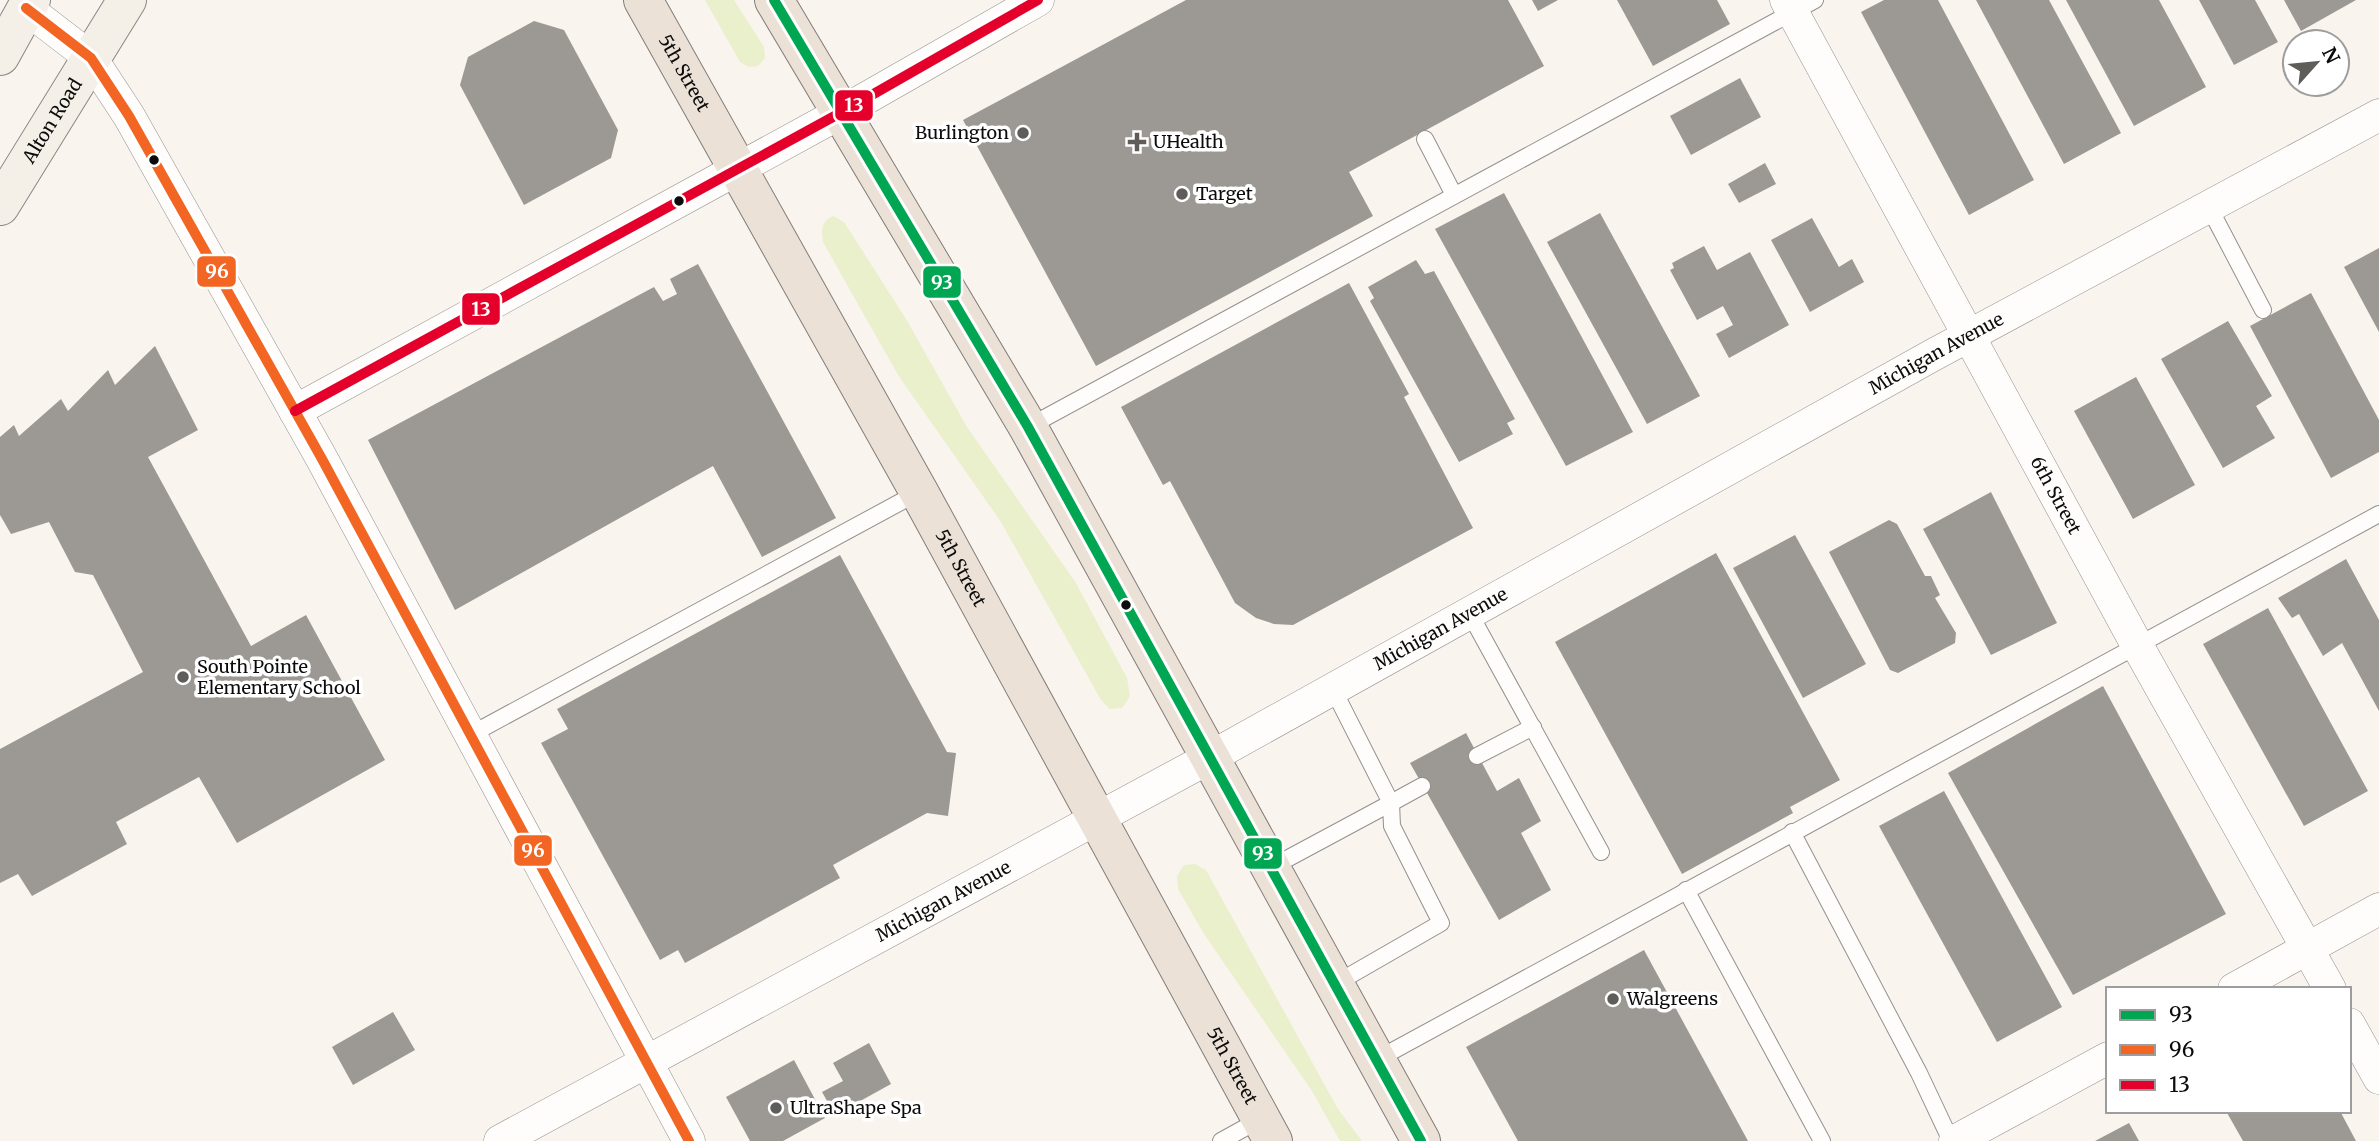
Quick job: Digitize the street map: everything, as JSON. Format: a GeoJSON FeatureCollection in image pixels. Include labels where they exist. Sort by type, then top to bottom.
{"type":"FeatureCollection","features":[{"type":"Feature","properties":{"kind":"main road","name":"5th Street"},"geometry":{"type":"LineString","coordinates":[[643,0],[919,492],[1267,1130]]}},
{"type":"Feature","properties":{"kind":"main road"},"geometry":{"type":"LineString","coordinates":[[774,0],[1028,427],[1421,1141]]}},
{"type":"Feature","properties":{"kind":"street","name":"Alton Road"},"geometry":{"type":"LineString","coordinates":[[0,206],[127,0]]}},
{"type":"Feature","properties":{"kind":"street"},"geometry":{"type":"LineString","coordinates":[[295,411],[842,112],[1038,0]]}},
{"type":"Feature","properties":{"kind":"street"},"geometry":{"type":"LineString","coordinates":[[0,56],[29,4],[91,58],[129,116],[295,411],[689,1141]]}},
{"type":"Feature","properties":{"kind":"street","name":"6th Street"},"geometry":{"type":"LineString","coordinates":[[1798,4],[1969,335],[2137,645],[2329,987]]}},
{"type":"Feature","properties":{"kind":"street","name":"Michigan Avenue"},"geometry":{"type":"LineString","coordinates":[[500,1141],[1209,758],[1969,335],[2379,115]]}},
{"type":"Feature","properties":{"kind":"street"},"geometry":{"type":"LineString","coordinates":[[2238,987],[2379,909]]}},
{"type":"Feature","properties":{"kind":"street"},"geometry":{"type":"LineString","coordinates":[[2351,1028],[2379,1078]]}},
{"type":"Feature","properties":{"kind":"street"},"geometry":{"type":"LineString","coordinates":[[1953,1141],[2106,1059]]}},
{"type":"Feature","properties":{"kind":"lane"},"geometry":{"type":"LineString","coordinates":[[1028,427],[1798,4]]}},
{"type":"Feature","properties":{"kind":"lane"},"geometry":{"type":"LineString","coordinates":[[1425,139],[1454,195]]}},
{"type":"Feature","properties":{"kind":"lane"},"geometry":{"type":"LineString","coordinates":[[2209,207],[2263,310]]}},
{"type":"Feature","properties":{"kind":"lane"},"geometry":{"type":"LineString","coordinates":[[470,735],[919,492]]}},
{"type":"Feature","properties":{"kind":"lane"},"geometry":{"type":"LineString","coordinates":[[1376,1060],[2379,514]]}},
{"type":"Feature","properties":{"kind":"lane"},"geometry":{"type":"LineString","coordinates":[[1470,614],[1601,852]]}},
{"type":"Feature","properties":{"kind":"lane"},"geometry":{"type":"LineString","coordinates":[[1333,689],[1391,803],[1392,826],[1441,923],[1335,985]]}},
{"type":"Feature","properties":{"kind":"lane"},"geometry":{"type":"LineString","coordinates":[[1477,756],[1533,727]]}},
{"type":"Feature","properties":{"kind":"lane"},"geometry":{"type":"LineString","coordinates":[[1270,868],[1422,786]]}},
{"type":"Feature","properties":{"kind":"lane"},"geometry":{"type":"LineString","coordinates":[[1792,832],[1953,1141]]}},
{"type":"Feature","properties":{"kind":"lane"},"geometry":{"type":"LineString","coordinates":[[1686,890],[1822,1141]]}},
{"type":"Feature","properties":{"kind":"lane"},"geometry":{"type":"LineString","coordinates":[[1221,1141],[1267,1130]]}},
{"type":"Feature","properties":{"kind":"green space"},"geometry":{"type":"Polygon","coordinates":[[[705,0],[734,0],[764,47],[765,58],[758,66],[749,67],[740,62],[705,0]]]}},
{"type":"Feature","properties":{"kind":"green space"},"geometry":{"type":"Polygon","coordinates":[[[833,216],[844,222],[906,319],[967,427],[1076,583],[1127,678],[1130,696],[1122,708],[1110,709],[1101,700],[1001,522],[898,375],[823,242],[823,226],[833,216]]]}},
{"type":"Feature","properties":{"kind":"green space"},"geometry":{"type":"Polygon","coordinates":[[[1195,864],[1206,870],[1338,1109],[1362,1141],[1340,1141],[1312,1091],[1204,934],[1178,889],[1177,876],[1184,865],[1195,864]]]}},
{"type":"Feature","properties":{"kind":"building","name":"Target"},"geometry":{"type":"Polygon","coordinates":[[[1186,0],[1508,0],[1544,66],[1349,172],[1373,216],[1096,366],[963,120],[1186,0]]]}},
{"type":"Feature","properties":{"kind":"building"},"geometry":{"type":"Polygon","coordinates":[[[1532,0],[1558,0],[1538,11],[1532,0]]]}},
{"type":"Feature","properties":{"kind":"building"},"geometry":{"type":"Polygon","coordinates":[[[1617,0],[1717,0],[1730,24],[1653,66],[1617,0]]]}},
{"type":"Feature","properties":{"kind":"building"},"geometry":{"type":"Polygon","coordinates":[[[1884,0],[1938,0],[2034,180],[1969,215],[1861,12],[1884,0]]]}},
{"type":"Feature","properties":{"kind":"building"},"geometry":{"type":"Polygon","coordinates":[[[1976,0],[2049,0],[2121,133],[2064,164],[1976,0]]]}},
{"type":"Feature","properties":{"kind":"building"},"geometry":{"type":"Polygon","coordinates":[[[2066,0],[2159,0],[2206,87],[2134,126],[2066,0]]]}},
{"type":"Feature","properties":{"kind":"building"},"geometry":{"type":"Polygon","coordinates":[[[2199,0],[2255,0],[2278,42],[2234,65],[2199,0]]]}},
{"type":"Feature","properties":{"kind":"building"},"geometry":{"type":"Polygon","coordinates":[[[2284,0],[2356,0],[2306,28],[2299,28],[2284,0]]]}},
{"type":"Feature","properties":{"kind":"building"},"geometry":{"type":"Polygon","coordinates":[[[534,21],[564,30],[618,130],[611,158],[524,205],[460,85],[468,57],[534,21]]]}},
{"type":"Feature","properties":{"kind":"building"},"geometry":{"type":"Polygon","coordinates":[[[1740,78],[1761,117],[1691,155],[1670,116],[1740,78]]]}},
{"type":"Feature","properties":{"kind":"building"},"geometry":{"type":"Polygon","coordinates":[[[1765,163],[1776,184],[1739,203],[1728,184],[1765,163]]]}},
{"type":"Feature","properties":{"kind":"building"},"geometry":{"type":"Polygon","coordinates":[[[1504,193],[1633,432],[1566,466],[1435,229],[1504,193]]]}},
{"type":"Feature","properties":{"kind":"building"},"geometry":{"type":"Polygon","coordinates":[[[1600,213],[1700,396],[1647,424],[1547,242],[1600,213]]]}},
{"type":"Feature","properties":{"kind":"building"},"geometry":{"type":"Polygon","coordinates":[[[1812,218],[1839,267],[1852,259],[1864,282],[1810,312],[1771,240],[1812,218]]]}},
{"type":"Feature","properties":{"kind":"building"},"geometry":{"type":"Polygon","coordinates":[[[1704,246],[1717,270],[1750,252],[1789,325],[1729,358],[1716,334],[1733,325],[1723,306],[1697,320],[1670,270],[1674,268],[1672,263],[1704,246]]]}},
{"type":"Feature","properties":{"kind":"building"},"geometry":{"type":"Polygon","coordinates":[[[2379,248],[2379,332],[2344,267],[2379,248]]]}},
{"type":"Feature","properties":{"kind":"building"},"geometry":{"type":"Polygon","coordinates":[[[1416,260],[1425,274],[1434,271],[1515,419],[1507,423],[1513,434],[1459,462],[1370,301],[1374,298],[1368,287],[1416,260]]]}},
{"type":"Feature","properties":{"kind":"building"},"geometry":{"type":"Polygon","coordinates":[[[698,264],[836,518],[762,557],[713,466],[455,610],[368,440],[654,287],[663,301],[677,294],[670,279],[698,264]]]}},
{"type":"Feature","properties":{"kind":"building"},"geometry":{"type":"Polygon","coordinates":[[[1349,283],[1409,394],[1404,397],[1473,528],[1293,625],[1274,624],[1256,618],[1235,603],[1170,481],[1163,485],[1121,407],[1349,283]]]}},
{"type":"Feature","properties":{"kind":"building"},"geometry":{"type":"Polygon","coordinates":[[[2311,293],[2379,420],[2379,452],[2331,478],[2250,326],[2311,293]]]}},
{"type":"Feature","properties":{"kind":"building"},"geometry":{"type":"Polygon","coordinates":[[[2228,321],[2272,396],[2256,406],[2275,438],[2223,468],[2161,359],[2228,321]]]}},
{"type":"Feature","properties":{"kind":"building","name":"South Pointe Elementary School"},"geometry":{"type":"Polygon","coordinates":[[[155,346],[198,430],[148,457],[251,646],[306,615],[385,760],[237,843],[199,777],[116,822],[127,844],[32,896],[18,874],[0,883],[0,749],[143,672],[93,575],[75,572],[49,522],[11,534],[0,515],[0,437],[14,425],[19,436],[61,399],[68,411],[108,370],[115,385],[155,346]]]}},
{"type":"Feature","properties":{"kind":"building"},"geometry":{"type":"Polygon","coordinates":[[[2136,377],[2195,485],[2133,519],[2074,411],[2136,377]]]}},
{"type":"Feature","properties":{"kind":"building"},"geometry":{"type":"Polygon","coordinates":[[[1991,492],[2057,623],[1991,655],[1923,529],[1991,492]]]}},
{"type":"Feature","properties":{"kind":"building"},"geometry":{"type":"Polygon","coordinates":[[[1889,520],[1897,524],[1925,576],[1931,576],[1940,595],[1935,598],[1956,633],[1955,643],[1898,673],[1890,670],[1829,552],[1889,520]]]}},
{"type":"Feature","properties":{"kind":"building"},"geometry":{"type":"Polygon","coordinates":[[[1795,535],[1866,664],[1803,698],[1733,568],[1795,535]]]}},
{"type":"Feature","properties":{"kind":"building"},"geometry":{"type":"Polygon","coordinates":[[[1716,553],[1840,780],[1790,807],[1793,813],[1682,874],[1555,642],[1716,553]]]}},
{"type":"Feature","properties":{"kind":"building"},"geometry":{"type":"Polygon","coordinates":[[[840,555],[947,752],[956,753],[948,816],[927,813],[833,865],[840,878],[685,963],[678,950],[660,960],[541,743],[568,729],[557,709],[840,555]]]}},
{"type":"Feature","properties":{"kind":"building"},"geometry":{"type":"Polygon","coordinates":[[[2346,559],[2379,620],[2379,711],[2342,643],[2323,656],[2299,614],[2292,618],[2278,598],[2346,559]]]}},
{"type":"Feature","properties":{"kind":"building"},"geometry":{"type":"Polygon","coordinates":[[[2268,608],[2368,791],[2304,826],[2203,644],[2268,608]]]}},
{"type":"Feature","properties":{"kind":"building"},"geometry":{"type":"Polygon","coordinates":[[[2103,686],[2226,914],[2073,995],[1948,773],[2103,686]]]}},
{"type":"Feature","properties":{"kind":"building"},"geometry":{"type":"Polygon","coordinates":[[[1466,733],[1497,791],[1519,778],[1541,821],[1521,833],[1551,890],[1499,920],[1410,763],[1466,733]]]}},
{"type":"Feature","properties":{"kind":"building"},"geometry":{"type":"Polygon","coordinates":[[[1944,791],[2062,1007],[1997,1042],[1879,826],[1944,791]]]}},
{"type":"Feature","properties":{"kind":"building","name":"Walgreens"},"geometry":{"type":"Polygon","coordinates":[[[1644,950],[1748,1141],[1518,1141],[1466,1047],[1644,950]]]}},
{"type":"Feature","properties":{"kind":"building"},"geometry":{"type":"Polygon","coordinates":[[[393,1012],[415,1050],[353,1085],[332,1047],[393,1012]]]}},
{"type":"Feature","properties":{"kind":"building"},"geometry":{"type":"Polygon","coordinates":[[[869,1043],[891,1084],[835,1115],[822,1092],[843,1081],[833,1063],[869,1043]]]}},
{"type":"Feature","properties":{"kind":"building","name":"UltraShape Spa"},"geometry":{"type":"Polygon","coordinates":[[[794,1060],[825,1118],[783,1141],[750,1141],[726,1097],[794,1060]]]}},
{"type":"Feature","properties":{"kind":"building"},"geometry":{"type":"Polygon","coordinates":[[[2227,1113],[2341,1113],[2356,1141],[2243,1141],[2227,1113]]]}},
{"type":"Feature","properties":{"kind":"building"},"geometry":{"type":"Polygon","coordinates":[[[2129,1123],[2139,1141],[2095,1141],[2129,1123]]]}},
{"type":"Feature","properties":{"kind":"transit line","name":"93"},"geometry":{"type":"LineString","coordinates":[[774,0],[1028,427],[1421,1141]]}},
{"type":"Feature","properties":{"kind":"transit line","name":"13"},"geometry":{"type":"LineString","coordinates":[[295,411],[842,112],[1038,0]]}},
{"type":"Feature","properties":{"kind":"transit line","name":"96"},"geometry":{"type":"LineString","coordinates":[[26,8],[91,58],[129,116],[322,459],[689,1141]]}},
{"type":"Feature","properties":{"kind":"place","name":"Burlington"},"geometry":{"type":"Point","coordinates":[1023,133]}},
{"type":"Feature","properties":{"kind":"place","name":"UHealth"},"geometry":{"type":"Point","coordinates":[1137,142]}},
{"type":"Feature","properties":{"kind":"place","name":"Target"},"geometry":{"type":"Point","coordinates":[1182,194]}},
{"type":"Feature","properties":{"kind":"place","name":"South Pointe Elementary School"},"geometry":{"type":"Point","coordinates":[183,677]}},
{"type":"Feature","properties":{"kind":"place","name":"Walgreens"},"geometry":{"type":"Point","coordinates":[1613,999]}},
{"type":"Feature","properties":{"kind":"place","name":"UltraShape Spa"},"geometry":{"type":"Point","coordinates":[776,1108]}}]}
